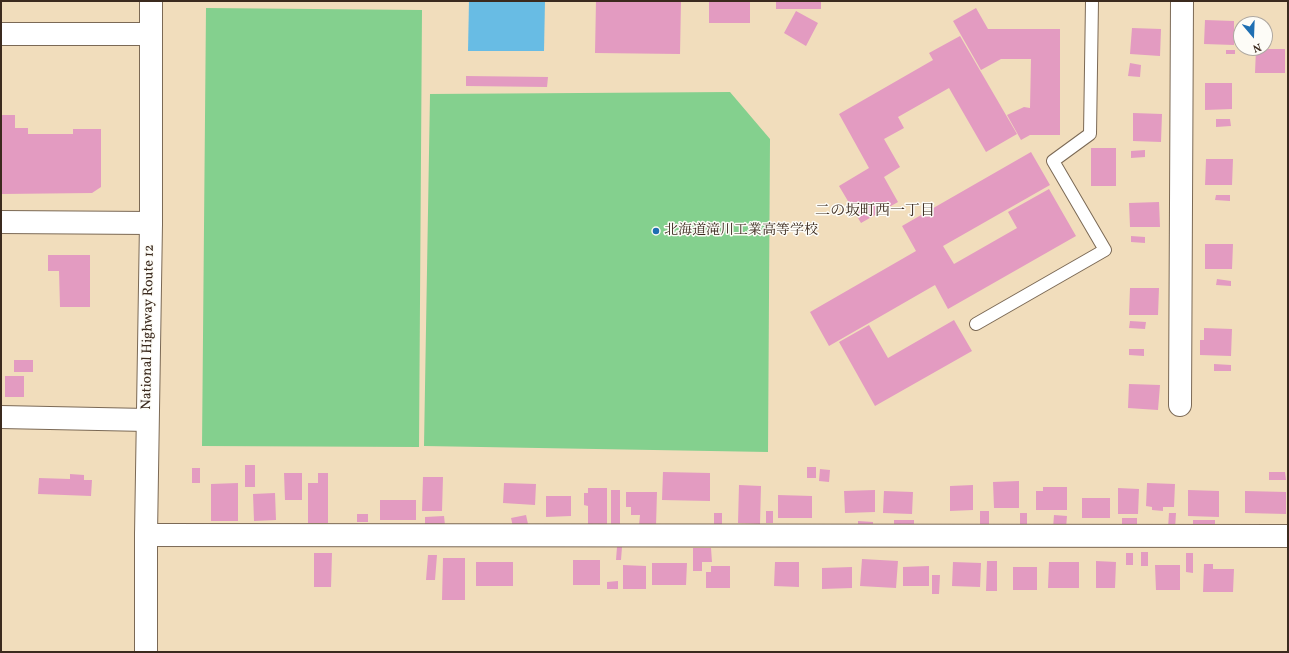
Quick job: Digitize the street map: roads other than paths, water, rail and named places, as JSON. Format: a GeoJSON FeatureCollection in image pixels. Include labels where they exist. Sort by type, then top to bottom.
{"type":"FeatureCollection","features":[{"type":"Feature","properties":{"kind":"main road","name":"National Highway Route 12"},"geometry":{"type":"LineString","coordinates":[[146,652],[147,420],[151,223],[151,1]]}},
{"type":"Feature","properties":{"kind":"main road"},"geometry":{"type":"LineString","coordinates":[[1180,405],[1182,1]]}},
{"type":"Feature","properties":{"kind":"main road"},"geometry":{"type":"LineString","coordinates":[[1,34],[151,34]]}},
{"type":"Feature","properties":{"kind":"main road"},"geometry":{"type":"LineString","coordinates":[[1,222],[151,223]]}},
{"type":"Feature","properties":{"kind":"main road"},"geometry":{"type":"LineString","coordinates":[[1,417],[147,420]]}},
{"type":"Feature","properties":{"kind":"main road"},"geometry":{"type":"LineString","coordinates":[[146,535],[1288,536]]}},
{"type":"Feature","properties":{"kind":"lane"},"geometry":{"type":"LineString","coordinates":[[976,324],[1105,250],[1053,161],[1090,134],[1092,1]]}},
{"type":"Feature","properties":{"kind":"water"},"geometry":{"type":"Polygon","coordinates":[[[469,1],[545,1],[544,51],[468,51],[469,1]]]}},
{"type":"Feature","properties":{"kind":"place","name":"北海道滝川工業高等学校"},"geometry":{"type":"Point","coordinates":[656,231]}},
{"type":"Feature","properties":{"kind":"district","name":"二の坂町西一丁目"},"geometry":{"type":"Point","coordinates":[875,212]}}]}
